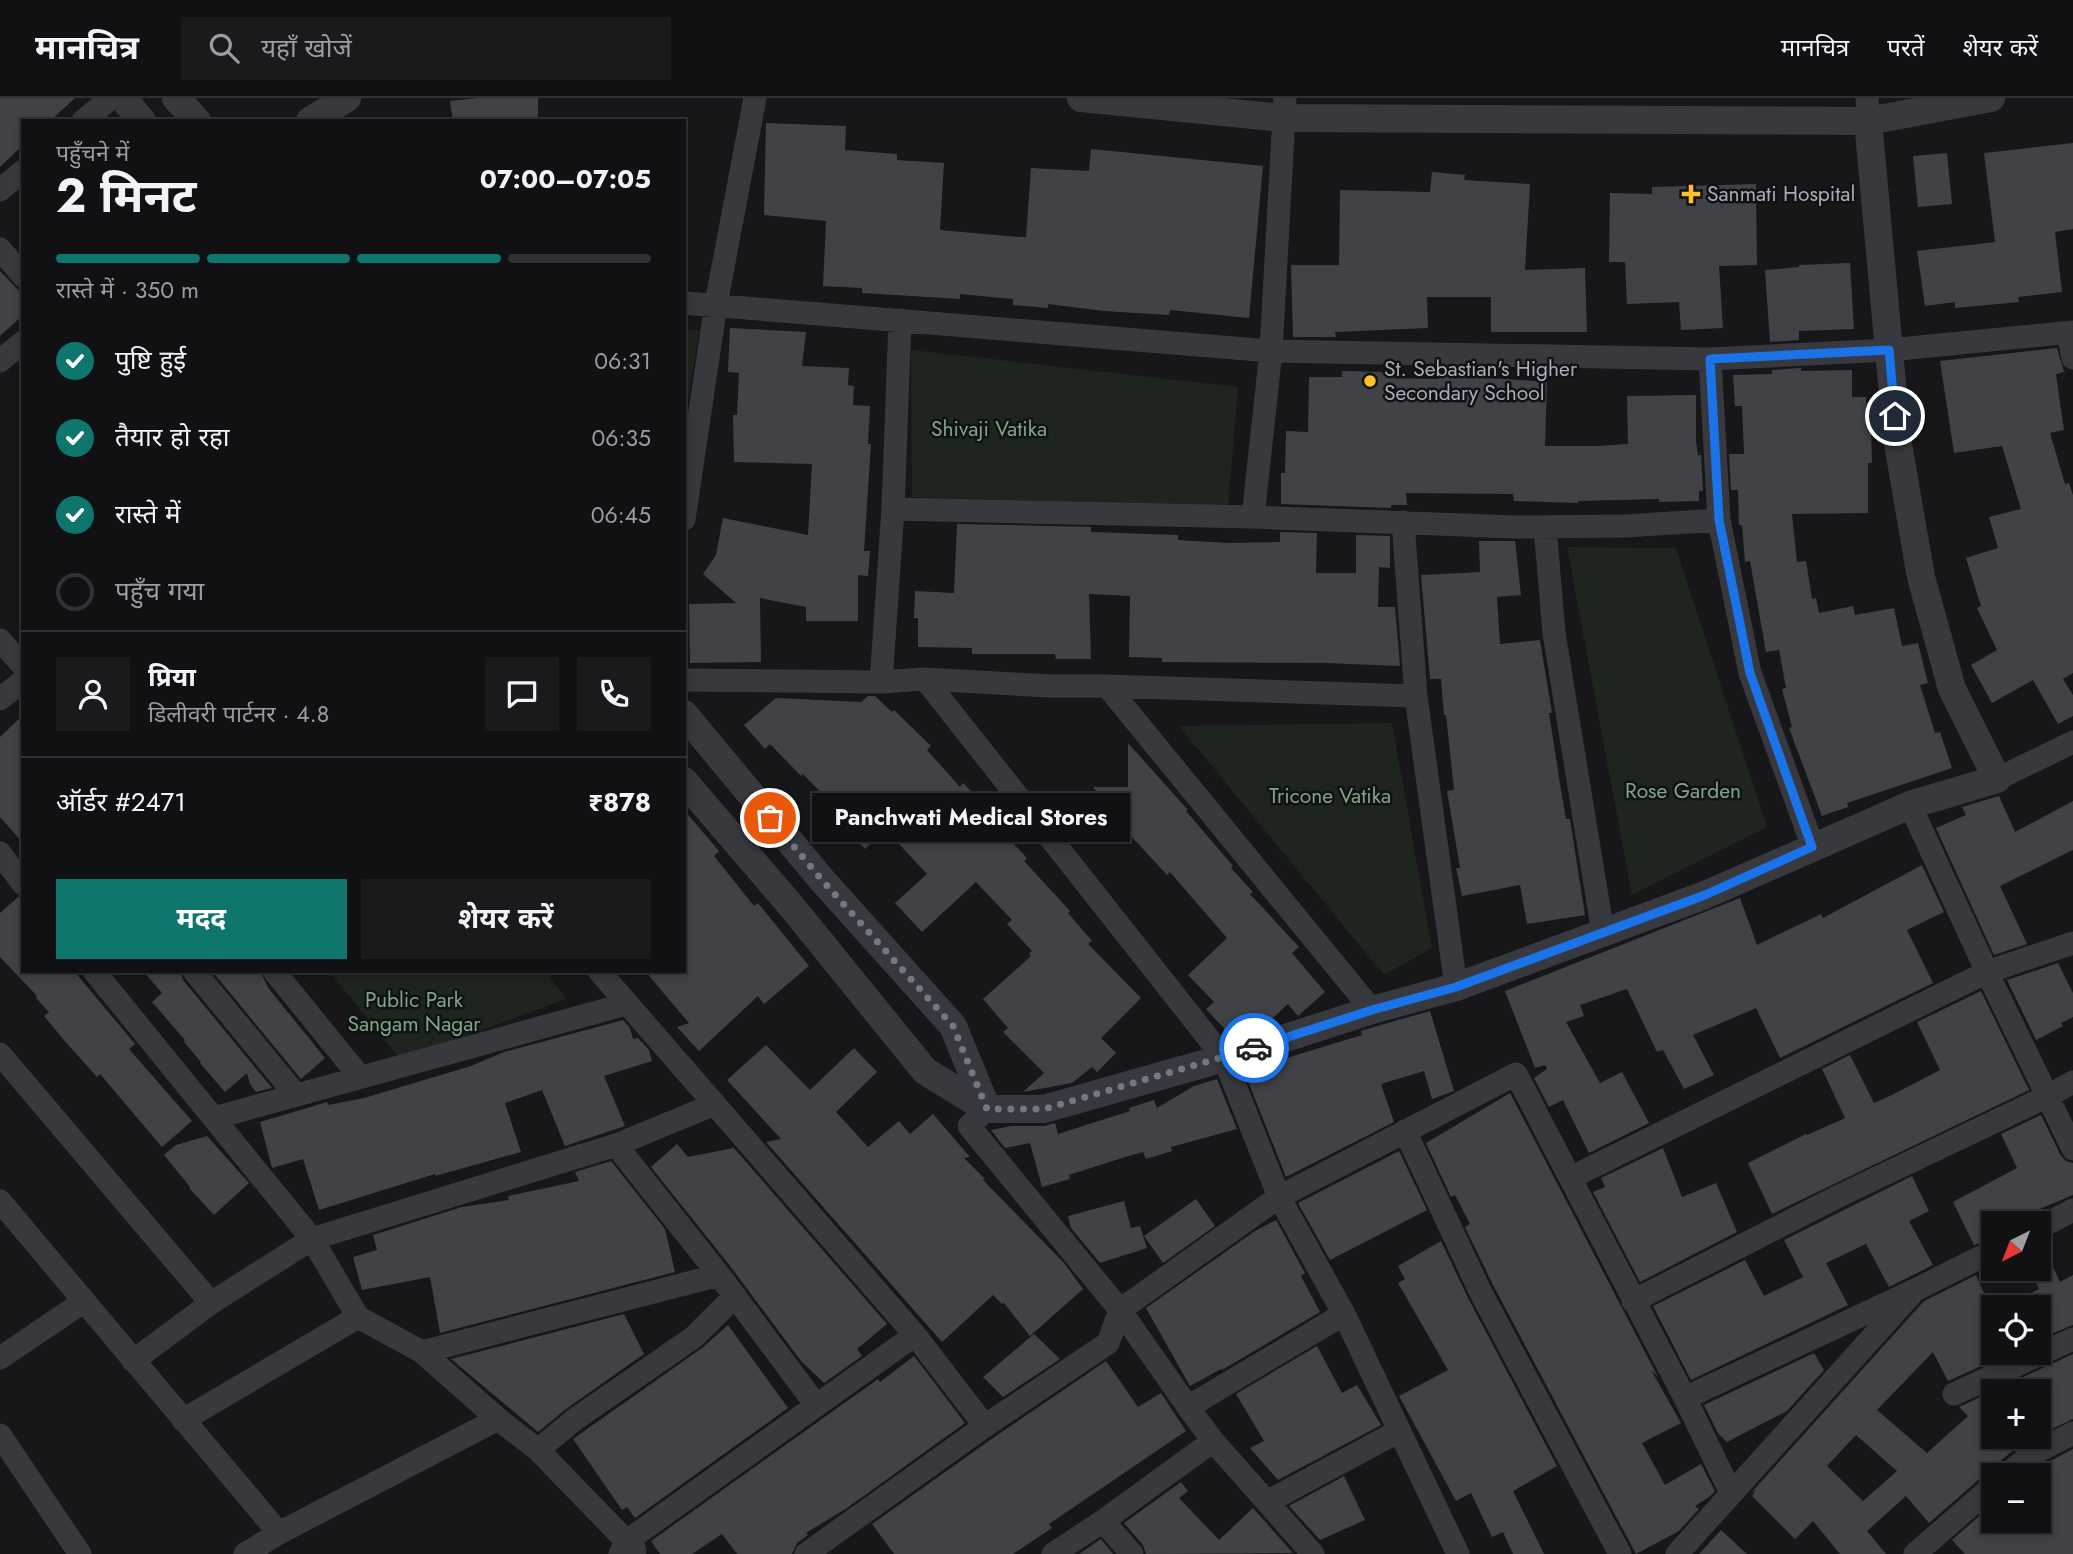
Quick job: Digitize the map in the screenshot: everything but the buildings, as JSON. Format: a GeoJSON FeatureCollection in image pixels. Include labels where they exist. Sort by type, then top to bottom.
{"type":"FeatureCollection","features":[{"type":"Feature","properties":{"kind":"street"},"geometry":{"type":"LineString","coordinates":[[85,119],[110,98]]}},
{"type":"Feature","properties":{"kind":"street"},"geometry":{"type":"LineString","coordinates":[[123,98],[140,119]]}},
{"type":"Feature","properties":{"kind":"street"},"geometry":{"type":"LineString","coordinates":[[176,98],[195,119]]}},
{"type":"Feature","properties":{"kind":"street"},"geometry":{"type":"LineString","coordinates":[[313,119],[347,98]]}},
{"type":"Feature","properties":{"kind":"street"},"geometry":{"type":"LineString","coordinates":[[686,506],[716,304],[755,98]]}},
{"type":"Feature","properties":{"kind":"street"},"geometry":{"type":"LineString","coordinates":[[1081,98],[1284,108],[1867,110],[1991,98]]}},
{"type":"Feature","properties":{"kind":"street"},"geometry":{"type":"LineString","coordinates":[[1253,517],[1272,351],[1284,108]]}},
{"type":"Feature","properties":{"kind":"street"},"geometry":{"type":"LineString","coordinates":[[1867,110],[1897,438],[1921,577],[1952,689],[1997,779]]}},
{"type":"Feature","properties":{"kind":"street"},"geometry":{"type":"LineString","coordinates":[[0,190],[21,173]]}},
{"type":"Feature","properties":{"kind":"street"},"geometry":{"type":"LineString","coordinates":[[0,249],[21,273]]}},
{"type":"Feature","properties":{"kind":"street"},"geometry":{"type":"LineString","coordinates":[[686,303],[1272,351],[1710,359],[1889,350],[2070,333],[2073,358]]}},
{"type":"Feature","properties":{"kind":"street"},"geometry":{"type":"LineString","coordinates":[[881,682],[893,509],[900,320]]}},
{"type":"Feature","properties":{"kind":"street"},"geometry":{"type":"LineString","coordinates":[[0,361],[21,343]]}},
{"type":"Feature","properties":{"kind":"street"},"geometry":{"type":"LineString","coordinates":[[1710,359],[1719,520],[1750,673],[1812,847]]}},
{"type":"Feature","properties":{"kind":"street"},"geometry":{"type":"LineString","coordinates":[[893,509],[1545,527],[1625,526],[1719,520]]}},
{"type":"Feature","properties":{"kind":"street"},"geometry":{"type":"LineString","coordinates":[[1403,522],[1416,696],[1456,987]]}},
{"type":"Feature","properties":{"kind":"street"},"geometry":{"type":"LineString","coordinates":[[1545,527],[1554,633],[1603,933]]}},
{"type":"Feature","properties":{"kind":"street"},"geometry":{"type":"LineString","coordinates":[[0,640],[21,664]]}},
{"type":"Feature","properties":{"kind":"street"},"geometry":{"type":"LineString","coordinates":[[925,679],[1224,1058],[1279,1197],[1344,1314],[1458,1554]]}},
{"type":"Feature","properties":{"kind":"street"},"geometry":{"type":"LineString","coordinates":[[686,680],[881,682],[925,679],[1049,686],[1416,696]]}},
{"type":"Feature","properties":{"kind":"street"},"geometry":{"type":"LineString","coordinates":[[0,699],[21,683]]}},
{"type":"Feature","properties":{"kind":"street"},"geometry":{"type":"LineString","coordinates":[[1107,686],[1372,1010]]}},
{"type":"Feature","properties":{"kind":"street"},"geometry":{"type":"LineString","coordinates":[[686,716],[822,880],[953,1026],[987,1109]]}},
{"type":"Feature","properties":{"kind":"street"},"geometry":{"type":"LineString","coordinates":[[686,782],[792,907],[925,1072],[987,1109],[1044,1109],[1224,1058],[1372,1010],[1456,987],[1705,895],[1910,805],[1997,779],[2073,742]]}},
{"type":"Feature","properties":{"kind":"street"},"geometry":{"type":"LineString","coordinates":[[1910,805],[2046,1097],[2073,1149]]}},
{"type":"Feature","properties":{"kind":"street"},"geometry":{"type":"LineString","coordinates":[[0,853],[20,874]]}},
{"type":"Feature","properties":{"kind":"street"},"geometry":{"type":"LineString","coordinates":[[1570,1178],[1987,972],[2073,943]]}},
{"type":"Feature","properties":{"kind":"street"},"geometry":{"type":"LineString","coordinates":[[96,973],[312,1239],[358,1317],[422,1352],[498,1419],[538,1450],[628,1550],[816,1405],[915,1335]]}},
{"type":"Feature","properties":{"kind":"street"},"geometry":{"type":"LineString","coordinates":[[196,973],[296,1095]]}},
{"type":"Feature","properties":{"kind":"street"},"geometry":{"type":"LineString","coordinates":[[276,973],[360,1077]]}},
{"type":"Feature","properties":{"kind":"street"},"geometry":{"type":"LineString","coordinates":[[601,973],[915,1335],[985,1426]]}},
{"type":"Feature","properties":{"kind":"street"},"geometry":{"type":"LineString","coordinates":[[214,1118],[626,1004]]}},
{"type":"Feature","properties":{"kind":"street"},"geometry":{"type":"LineString","coordinates":[[0,1054],[211,1303]]}},
{"type":"Feature","properties":{"kind":"street"},"geometry":{"type":"LineString","coordinates":[[820,1550],[985,1426],[1108,1343],[1120,1310],[1279,1197],[1516,1074],[1685,1398],[1731,1493]]}},
{"type":"Feature","properties":{"kind":"street"},"geometry":{"type":"LineString","coordinates":[[1633,1301],[1839,1196],[2073,1082]]}},
{"type":"Feature","properties":{"kind":"street"},"geometry":{"type":"LineString","coordinates":[[133,1361],[211,1303],[312,1239],[616,1145],[715,1104]]}},
{"type":"Feature","properties":{"kind":"street"},"geometry":{"type":"LineString","coordinates":[[987,1109],[970,1126],[1120,1310],[1213,1441],[1313,1554]]}},
{"type":"Feature","properties":{"kind":"street"},"geometry":{"type":"LineString","coordinates":[[1405,1131],[1480,1291],[1620,1554]]}},
{"type":"Feature","properties":{"kind":"street"},"geometry":{"type":"LineString","coordinates":[[616,1145],[719,1275],[816,1405]]}},
{"type":"Feature","properties":{"kind":"street"},"geometry":{"type":"LineString","coordinates":[[0,1201],[279,1533]]}},
{"type":"Feature","properties":{"kind":"street"},"geometry":{"type":"LineString","coordinates":[[2051,1221],[2073,1210]]}},
{"type":"Feature","properties":{"kind":"street"},"geometry":{"type":"LineString","coordinates":[[1685,1398],[1981,1257]]}},
{"type":"Feature","properties":{"kind":"street"},"geometry":{"type":"LineString","coordinates":[[422,1352],[719,1275]]}},
{"type":"Feature","properties":{"kind":"street"},"geometry":{"type":"LineString","coordinates":[[1677,1554],[1915,1290]]}},
{"type":"Feature","properties":{"kind":"street"},"geometry":{"type":"LineString","coordinates":[[538,1450],[574,1420],[694,1338],[735,1296]]}},
{"type":"Feature","properties":{"kind":"street"},"geometry":{"type":"LineString","coordinates":[[0,1359],[83,1302]]}},
{"type":"Feature","properties":{"kind":"street"},"geometry":{"type":"LineString","coordinates":[[1188,1406],[1344,1314]]}},
{"type":"Feature","properties":{"kind":"street"},"geometry":{"type":"LineString","coordinates":[[183,1420],[358,1317]]}},
{"type":"Feature","properties":{"kind":"street"},"geometry":{"type":"LineString","coordinates":[[1954,1394],[2073,1339]]}},
{"type":"Feature","properties":{"kind":"street"},"geometry":{"type":"LineString","coordinates":[[245,1554],[279,1533],[498,1419]]}},
{"type":"Feature","properties":{"kind":"street"},"geometry":{"type":"LineString","coordinates":[[1268,1502],[1399,1431]]}},
{"type":"Feature","properties":{"kind":"street"},"geometry":{"type":"LineString","coordinates":[[2021,1463],[2073,1433]]}},
{"type":"Feature","properties":{"kind":"street"},"geometry":{"type":"LineString","coordinates":[[0,1435],[80,1554]]}},
{"type":"Feature","properties":{"kind":"street"},"geometry":{"type":"LineString","coordinates":[[1053,1554],[1213,1441]]}},
{"type":"Feature","properties":{"kind":"street"},"geometry":{"type":"LineString","coordinates":[[1915,1554],[1981,1496]]}},
{"type":"Feature","properties":{"kind":"street"},"geometry":{"type":"LineString","coordinates":[[1103,1521],[1132,1554]]}},
{"type":"Feature","properties":{"kind":"green space"},"geometry":{"type":"Polygon","coordinates":[[[686,330],[699,330],[686,417],[686,330]]]}},
{"type":"Feature","properties":{"kind":"green space","name":"Shivaji Vatika"},"geometry":{"type":"Polygon","coordinates":[[[911,350],[1238,387],[1228,506],[912,497],[911,350]]]}},
{"type":"Feature","properties":{"kind":"green space","name":"Rose Garden"},"geometry":{"type":"Polygon","coordinates":[[[1567,547],[1676,548],[1767,827],[1632,895],[1567,547]]]}},
{"type":"Feature","properties":{"kind":"green space","name":"Tricone Vatika"},"geometry":{"type":"Polygon","coordinates":[[[1392,723],[1432,948],[1384,975],[1179,726],[1392,723]]]}},
{"type":"Feature","properties":{"kind":"green space","name":"Public Park Sangam Nagar"},"geometry":{"type":"Polygon","coordinates":[[[331,973],[547,973],[566,999],[401,1060],[331,973]]]}},
{"type":"Feature","properties":{"kind":"way so far"},"geometry":{"type":"LineString","coordinates":[[770,818],[953,1026],[987,1109],[1044,1109],[1254,1048]]}},
{"type":"Feature","properties":{"kind":"place","name":"Sanmati Hospital"},"geometry":{"type":"Point","coordinates":[1691,194]}},
{"type":"Feature","properties":{"kind":"place","name":"St. Sebastian's Higher Secondary School"},"geometry":{"type":"Point","coordinates":[1370,381]}},
{"type":"Feature","properties":{"kind":"place","name":"Panchwati Medical Stores"},"geometry":{"type":"Point","coordinates":[770,818]}},
{"type":"Feature","properties":{"kind":"route"},"geometry":{"type":"LineString","coordinates":[[1254,1048],[1372,1010],[1456,987],[1705,895],[1812,847],[1750,673],[1719,520],[1710,359],[1889,350],[1895,416]]}}]}
